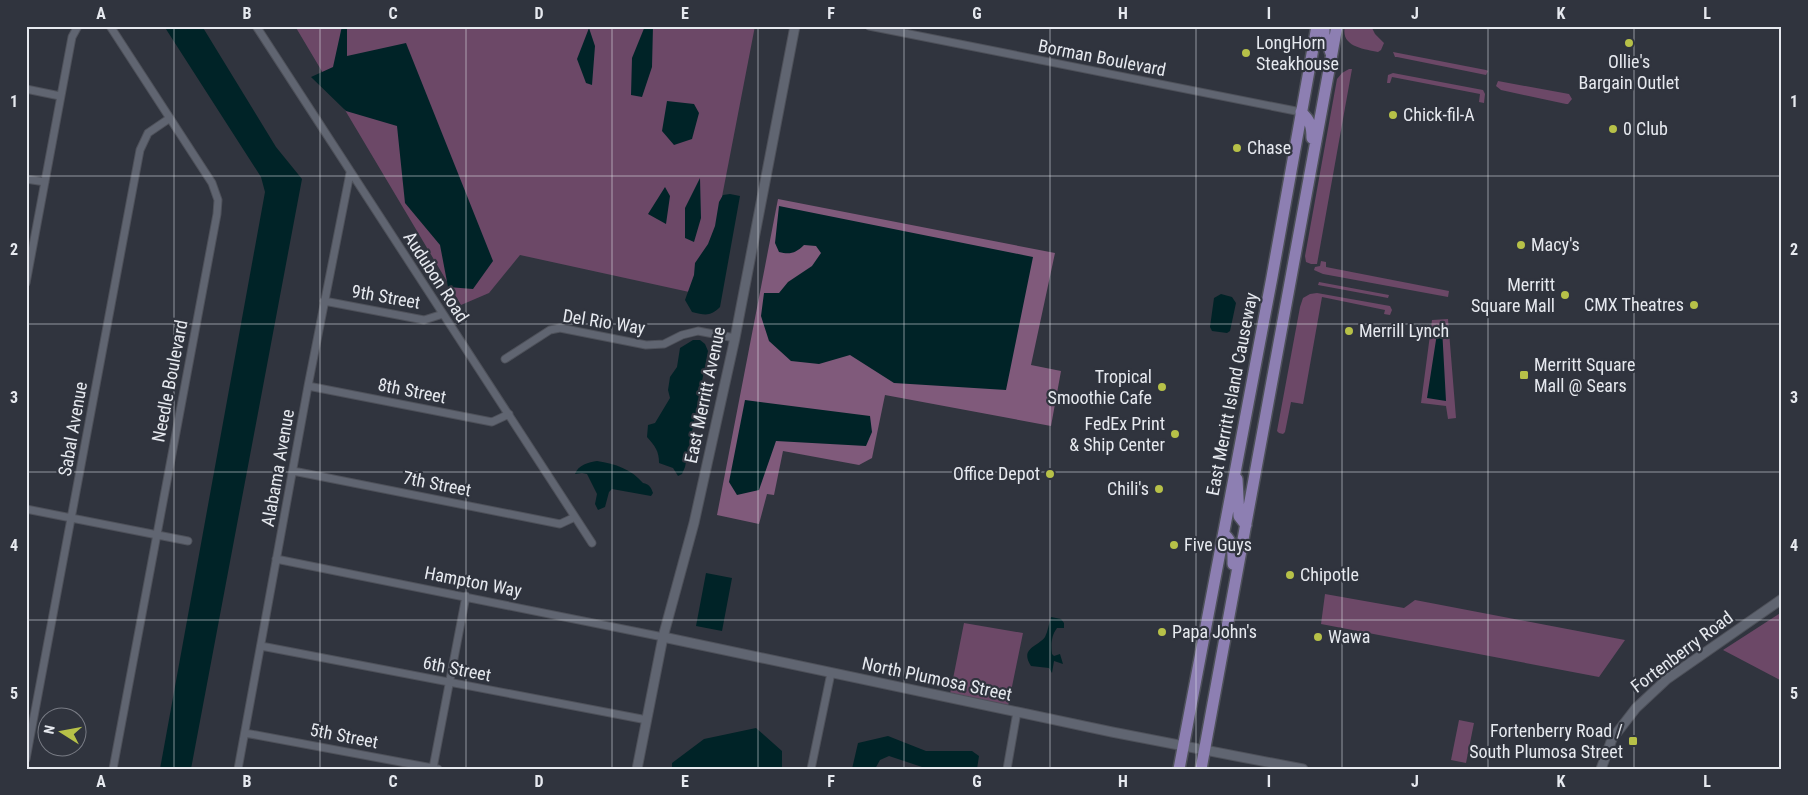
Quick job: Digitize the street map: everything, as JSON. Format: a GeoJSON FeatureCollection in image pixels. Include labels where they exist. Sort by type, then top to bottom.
{"type":"FeatureCollection","features":[{"type":"Feature","properties":{"kind":"main road","name":"East Merritt Island Causeway"},"geometry":{"type":"LineString","coordinates":[[1179,769],[1317,26]]}},
{"type":"Feature","properties":{"kind":"main road"},"geometry":{"type":"LineString","coordinates":[[1324,26],[1324,35],[1332,54]]}},
{"type":"Feature","properties":{"kind":"main road","name":"East Merritt Island Causeway"},"geometry":{"type":"LineString","coordinates":[[1201,769],[1337,26]]}},
{"type":"Feature","properties":{"kind":"main road"},"geometry":{"type":"LineString","coordinates":[[1300,112],[1308,119],[1312,126],[1311,165]]}},
{"type":"Feature","properties":{"kind":"main road"},"geometry":{"type":"LineString","coordinates":[[1235,470],[1240,516],[1246,525]]}},
{"type":"Feature","properties":{"kind":"main road"},"geometry":{"type":"LineString","coordinates":[[1224,534],[1230,540],[1233,550],[1234,593]]}},
{"type":"Feature","properties":{"kind":"street"},"geometry":{"type":"LineString","coordinates":[[26,283],[60,96],[72,37],[78,26]]}},
{"type":"Feature","properties":{"kind":"street","name":"Needle Boulevard"},"geometry":{"type":"LineString","coordinates":[[110,26],[212,183],[218,200],[217,214],[113,769]]}},
{"type":"Feature","properties":{"kind":"street","name":"Audubon Road"},"geometry":{"type":"LineString","coordinates":[[256,26],[592,543]]}},
{"type":"Feature","properties":{"kind":"street","name":"East Merritt Avenue"},"geometry":{"type":"LineString","coordinates":[[637,769],[664,637],[694,523],[735,338],[795,26]]}},
{"type":"Feature","properties":{"kind":"street","name":"Borman Boulevard"},"geometry":{"type":"LineString","coordinates":[[869,26],[1300,112]]}},
{"type":"Feature","properties":{"kind":"street"},"geometry":{"type":"LineString","coordinates":[[26,89],[60,96]]}},
{"type":"Feature","properties":{"kind":"street","name":"Sabal Avenue"},"geometry":{"type":"LineString","coordinates":[[26,758],[140,150],[148,133],[170,118]]}},
{"type":"Feature","properties":{"kind":"street","name":"Alabama Avenue"},"geometry":{"type":"LineString","coordinates":[[238,769],[308,386],[350,173]]}},
{"type":"Feature","properties":{"kind":"street"},"geometry":{"type":"LineString","coordinates":[[26,179],[45,182]]}},
{"type":"Feature","properties":{"kind":"street","name":"9th Street"},"geometry":{"type":"LineString","coordinates":[[324,301],[424,320],[443,314]]}},
{"type":"Feature","properties":{"kind":"street","name":"Del Rio Way"},"geometry":{"type":"LineString","coordinates":[[505,359],[550,330],[560,328],[646,345],[664,344],[682,335],[698,331],[735,338]]}},
{"type":"Feature","properties":{"kind":"street","name":"8th Street"},"geometry":{"type":"LineString","coordinates":[[308,386],[492,422],[509,414]]}},
{"type":"Feature","properties":{"kind":"street","name":"7th Street"},"geometry":{"type":"LineString","coordinates":[[293,471],[560,524],[575,517]]}},
{"type":"Feature","properties":{"kind":"street"},"geometry":{"type":"LineString","coordinates":[[26,509],[188,541]]}},
{"type":"Feature","properties":{"kind":"street","name":"Hampton Way"},"geometry":{"type":"LineString","coordinates":[[276,558],[664,637]]}},
{"type":"Feature","properties":{"kind":"street"},"geometry":{"type":"LineString","coordinates":[[435,768],[448,683],[466,596]]}},
{"type":"Feature","properties":{"kind":"street","name":"Fortenberry Road"},"geometry":{"type":"LineString","coordinates":[[1601,769],[1612,740],[1636,708],[1667,679],[1782,599]]}},
{"type":"Feature","properties":{"kind":"street","name":"North Plumosa Street"},"geometry":{"type":"LineString","coordinates":[[664,637],[1017,712],[1303,769]]}},
{"type":"Feature","properties":{"kind":"street","name":"6th Street"},"geometry":{"type":"LineString","coordinates":[[261,646],[647,720]]}},
{"type":"Feature","properties":{"kind":"street"},"geometry":{"type":"LineString","coordinates":[[811,769],[831,673]]}},
{"type":"Feature","properties":{"kind":"street"},"geometry":{"type":"LineString","coordinates":[[1007,769],[1017,712]]}},
{"type":"Feature","properties":{"kind":"street","name":"5th Street"},"geometry":{"type":"LineString","coordinates":[[245,733],[435,768]]}},
{"type":"Feature","properties":{"kind":"shaded area"},"geometry":{"type":"Polygon","coordinates":[[[164,26],[202,26],[276,147],[302,179],[191,769],[160,769],[265,192],[261,177],[164,26]]]}},
{"type":"Feature","properties":{"kind":"shaded area"},"geometry":{"type":"Polygon","coordinates":[[[295,26],[755,26],[703,295],[520,255],[489,293],[461,305],[295,26]]]}},
{"type":"Feature","properties":{"kind":"shaded area"},"geometry":{"type":"Polygon","coordinates":[[[342,26],[347,26],[347,56],[406,43],[493,261],[473,289],[448,287],[440,245],[405,203],[397,126],[346,111],[311,77],[333,67],[342,26]]]}},
{"type":"Feature","properties":{"kind":"shaded area"},"geometry":{"type":"Polygon","coordinates":[[[645,26],[653,26],[652,67],[642,97],[631,95],[632,58],[645,26]]]}},
{"type":"Feature","properties":{"kind":"shaded area"},"geometry":{"type":"Polygon","coordinates":[[[1345,26],[1371,26],[1375,34],[1384,43],[1381,50],[1378,52],[1354,46],[1346,39],[1344,33],[1345,26]]]}},
{"type":"Feature","properties":{"kind":"shaded area"},"geometry":{"type":"Polygon","coordinates":[[[589,28],[595,46],[592,85],[586,83],[577,59],[589,28]]]}},
{"type":"Feature","properties":{"kind":"shaded area"},"geometry":{"type":"Polygon","coordinates":[[[1393,52],[1488,71],[1486,75],[1395,57],[1393,52]]]}},
{"type":"Feature","properties":{"kind":"shaded area"},"geometry":{"type":"Polygon","coordinates":[[[1349,69],[1352,69],[1317,264],[1311,264],[1306,262],[1305,256],[1337,79],[1349,69]]]}},
{"type":"Feature","properties":{"kind":"shaded area"},"geometry":{"type":"Polygon","coordinates":[[[1393,73],[1483,90],[1485,94],[1484,103],[1479,102],[1480,94],[1392,77],[1390,83],[1387,83],[1388,75],[1393,73]]]}},
{"type":"Feature","properties":{"kind":"shaded area"},"geometry":{"type":"Polygon","coordinates":[[[1498,81],[1569,94],[1572,99],[1566,104],[1501,90],[1496,86],[1498,81]]]}},
{"type":"Feature","properties":{"kind":"shaded area"},"geometry":{"type":"Polygon","coordinates":[[[667,101],[694,104],[699,113],[692,139],[674,145],[662,131],[667,101]]]}},
{"type":"Feature","properties":{"kind":"shaded area"},"geometry":{"type":"Polygon","coordinates":[[[700,178],[701,218],[694,242],[685,238],[685,208],[700,178]]]}},
{"type":"Feature","properties":{"kind":"shaded area"},"geometry":{"type":"Polygon","coordinates":[[[665,187],[670,196],[666,224],[648,214],[665,187]]]}},
{"type":"Feature","properties":{"kind":"shaded area"},"geometry":{"type":"Polygon","coordinates":[[[723,195],[740,196],[720,307],[707,314],[692,312],[685,300],[694,275],[695,263],[708,244],[715,226],[719,202],[723,195]]]}},
{"type":"Feature","properties":{"kind":"shaded area"},"geometry":{"type":"Polygon","coordinates":[[[778,199],[1055,253],[1031,365],[1061,371],[1051,426],[885,395],[872,458],[859,465],[783,451],[774,495],[767,494],[759,524],[717,515],[778,199]]]}},
{"type":"Feature","properties":{"kind":"shaded area"},"geometry":{"type":"Polygon","coordinates":[[[779,206],[1033,257],[1006,390],[894,383],[850,355],[819,364],[791,361],[769,341],[761,316],[764,293],[779,293],[788,282],[812,266],[821,253],[816,246],[804,245],[793,253],[779,252],[775,243],[779,206]]]}},
{"type":"Feature","properties":{"kind":"shaded area"},"geometry":{"type":"Polygon","coordinates":[[[1321,261],[1326,262],[1326,267],[1449,291],[1448,297],[1323,274],[1314,270],[1315,267],[1320,266],[1321,261]]]}},
{"type":"Feature","properties":{"kind":"shaded area"},"geometry":{"type":"Polygon","coordinates":[[[1319,282],[1389,295],[1388,298],[1318,285],[1319,282]]]}},
{"type":"Feature","properties":{"kind":"shaded area"},"geometry":{"type":"Polygon","coordinates":[[[1317,293],[1390,306],[1392,310],[1390,315],[1384,314],[1385,310],[1322,297],[1303,404],[1291,402],[1285,432],[1283,434],[1279,433],[1277,431],[1300,307],[1303,298],[1317,293]]]}},
{"type":"Feature","properties":{"kind":"shaded area"},"geometry":{"type":"Polygon","coordinates":[[[1221,294],[1232,297],[1236,303],[1230,331],[1227,333],[1212,331],[1210,327],[1214,298],[1221,294]]]}},
{"type":"Feature","properties":{"kind":"shaded area"},"geometry":{"type":"Polygon","coordinates":[[[1448,319],[1456,418],[1448,419],[1446,406],[1421,403],[1432,320],[1448,319]]]}},
{"type":"Feature","properties":{"kind":"shaded area"},"geometry":{"type":"Polygon","coordinates":[[[1438,327],[1442,328],[1446,401],[1427,398],[1438,327]]]}},
{"type":"Feature","properties":{"kind":"shaded area"},"geometry":{"type":"Polygon","coordinates":[[[693,340],[700,340],[705,344],[708,351],[685,467],[682,474],[678,476],[673,468],[659,463],[656,449],[647,437],[648,425],[655,423],[670,398],[668,390],[670,377],[677,367],[680,348],[693,340]]]}},
{"type":"Feature","properties":{"kind":"shaded area"},"geometry":{"type":"Polygon","coordinates":[[[745,400],[870,416],[872,432],[866,446],[776,441],[759,490],[737,495],[729,482],[745,400]]]}},
{"type":"Feature","properties":{"kind":"shaded area"},"geometry":{"type":"Polygon","coordinates":[[[597,461],[628,471],[651,487],[653,493],[651,496],[612,489],[609,492],[605,507],[598,510],[595,504],[597,494],[587,474],[575,474],[581,466],[597,461]]]}},
{"type":"Feature","properties":{"kind":"shaded area"},"geometry":{"type":"Polygon","coordinates":[[[706,573],[732,578],[722,631],[696,626],[706,573]]]}},
{"type":"Feature","properties":{"kind":"shaded area"},"geometry":{"type":"Polygon","coordinates":[[[1325,594],[1404,608],[1415,600],[1625,640],[1599,677],[1321,624],[1325,594]]]}},
{"type":"Feature","properties":{"kind":"shaded area"},"geometry":{"type":"Polygon","coordinates":[[[1782,612],[1782,681],[1723,650],[1782,612]]]}},
{"type":"Feature","properties":{"kind":"shaded area"},"geometry":{"type":"Polygon","coordinates":[[[1051,617],[1061,619],[1064,623],[1064,628],[1057,628],[1055,631],[1052,644],[1052,654],[1054,656],[1060,654],[1063,664],[1054,661],[1052,673],[1049,668],[1031,666],[1027,655],[1031,648],[1045,637],[1051,617]]]}},
{"type":"Feature","properties":{"kind":"shaded area"},"geometry":{"type":"Polygon","coordinates":[[[964,623],[1023,633],[1008,706],[950,694],[964,623]]]}},
{"type":"Feature","properties":{"kind":"shaded area"},"geometry":{"type":"Polygon","coordinates":[[[1459,720],[1474,723],[1466,763],[1451,760],[1459,720]]]}},
{"type":"Feature","properties":{"kind":"shaded area"},"geometry":{"type":"Polygon","coordinates":[[[756,728],[782,751],[782,769],[672,769],[672,763],[704,739],[756,728]]]}},
{"type":"Feature","properties":{"kind":"shaded area"},"geometry":{"type":"Polygon","coordinates":[[[888,736],[926,751],[972,751],[979,756],[977,769],[928,769],[889,756],[880,760],[875,769],[852,769],[858,743],[888,736]]]}},
{"type":"Feature","properties":{"kind":"place","name":"Ollie's Bargain Outlet"},"geometry":{"type":"Point","coordinates":[1629,43]}},
{"type":"Feature","properties":{"kind":"place","name":"LongHorn Steakhouse"},"geometry":{"type":"Point","coordinates":[1246,53]}},
{"type":"Feature","properties":{"kind":"place","name":"Chick-fil-A"},"geometry":{"type":"Point","coordinates":[1393,115]}},
{"type":"Feature","properties":{"kind":"place","name":"0 Club"},"geometry":{"type":"Point","coordinates":[1613,129]}},
{"type":"Feature","properties":{"kind":"place","name":"Chase"},"geometry":{"type":"Point","coordinates":[1237,148]}},
{"type":"Feature","properties":{"kind":"place","name":"Macy's"},"geometry":{"type":"Point","coordinates":[1521,245]}},
{"type":"Feature","properties":{"kind":"place","name":"Merritt Square Mall"},"geometry":{"type":"Point","coordinates":[1565,295]}},
{"type":"Feature","properties":{"kind":"place","name":"CMX Theatres"},"geometry":{"type":"Point","coordinates":[1694,305]}},
{"type":"Feature","properties":{"kind":"place","name":"Merrill Lynch"},"geometry":{"type":"Point","coordinates":[1349,331]}},
{"type":"Feature","properties":{"kind":"place","name":"Merritt Square Mall @ Sears"},"geometry":{"type":"Point","coordinates":[1524,375]}},
{"type":"Feature","properties":{"kind":"place","name":"Tropical Smoothie Cafe"},"geometry":{"type":"Point","coordinates":[1162,387]}},
{"type":"Feature","properties":{"kind":"place","name":"FedEx Print & Ship Center"},"geometry":{"type":"Point","coordinates":[1175,434]}},
{"type":"Feature","properties":{"kind":"place","name":"Office Depot"},"geometry":{"type":"Point","coordinates":[1050,474]}},
{"type":"Feature","properties":{"kind":"place","name":"Chili's"},"geometry":{"type":"Point","coordinates":[1159,489]}},
{"type":"Feature","properties":{"kind":"place","name":"Five Guys"},"geometry":{"type":"Point","coordinates":[1174,545]}},
{"type":"Feature","properties":{"kind":"place","name":"Chipotle"},"geometry":{"type":"Point","coordinates":[1290,575]}},
{"type":"Feature","properties":{"kind":"place","name":"Papa John's"},"geometry":{"type":"Point","coordinates":[1162,632]}},
{"type":"Feature","properties":{"kind":"place","name":"Wawa"},"geometry":{"type":"Point","coordinates":[1318,637]}},
{"type":"Feature","properties":{"kind":"place","name":"Fortenberry Road / South Plumosa Street"},"geometry":{"type":"Point","coordinates":[1633,741]}}]}
